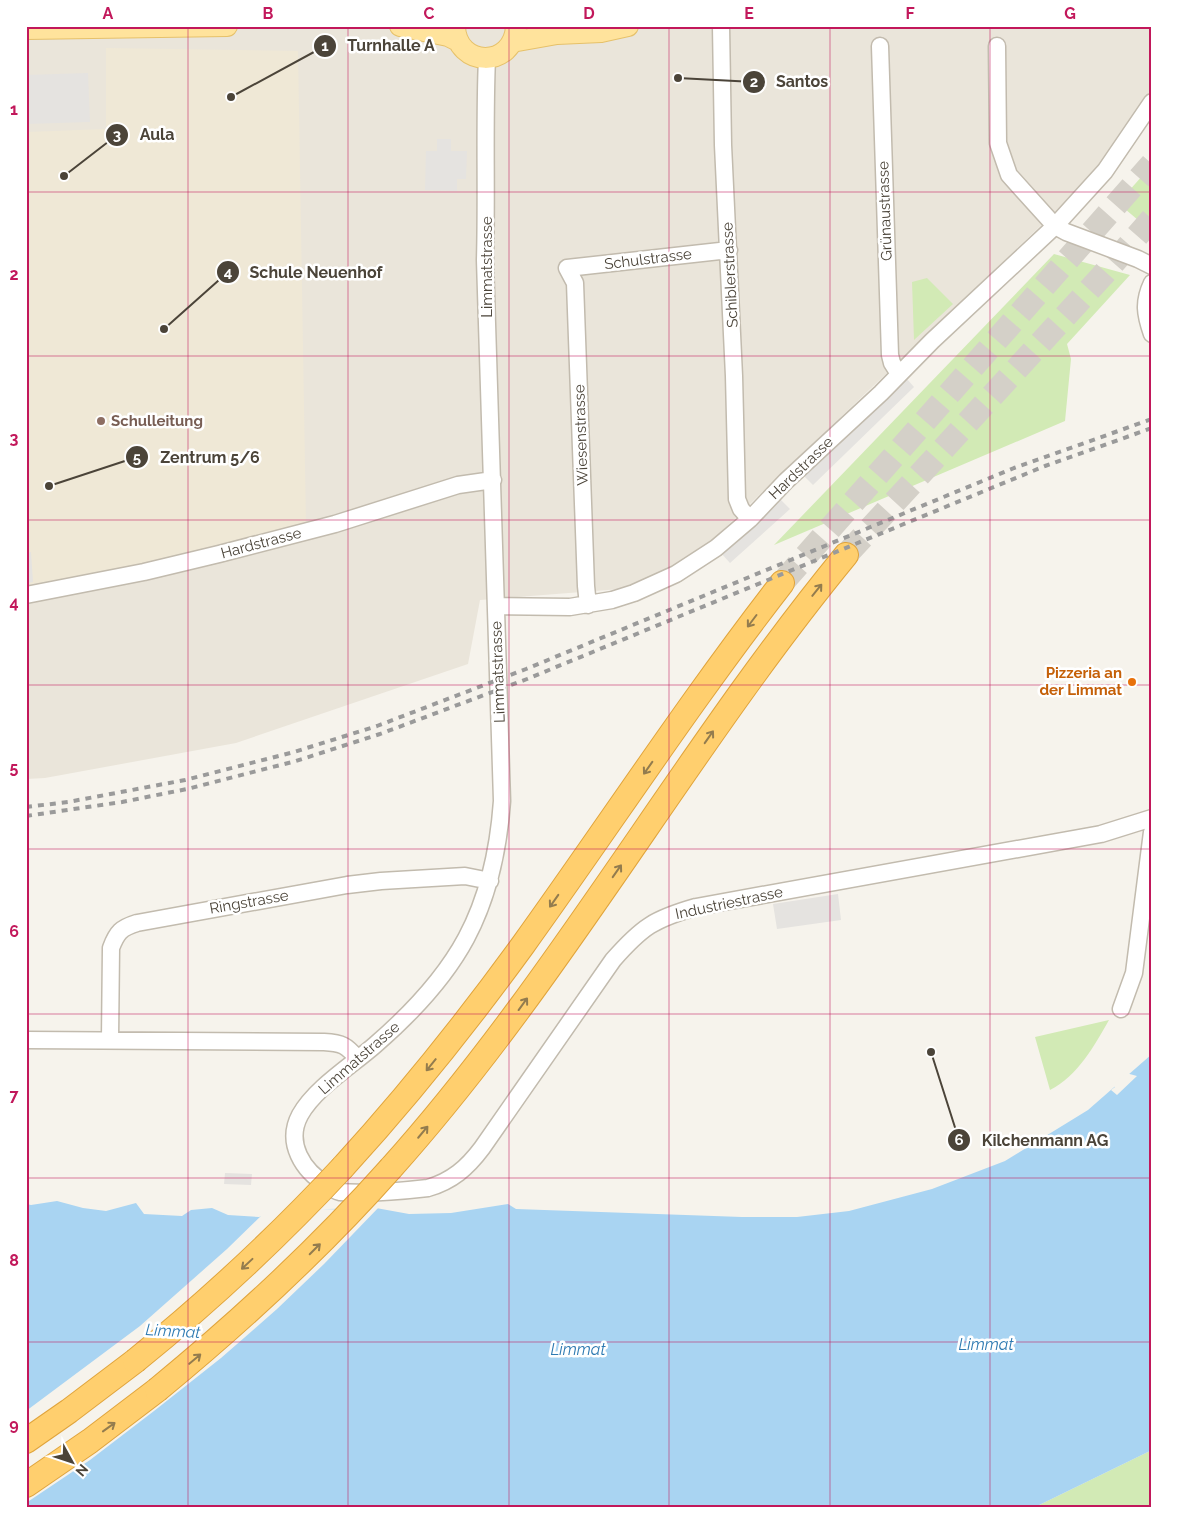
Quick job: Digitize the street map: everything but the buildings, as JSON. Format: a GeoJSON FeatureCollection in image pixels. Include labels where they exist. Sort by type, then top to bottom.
{"type":"FeatureCollection","features":[{"type":"Feature","properties":{"kind":"highway"},"geometry":{"type":"LineString","coordinates":[[26,1485],[124,1416],[224,1335],[317,1248],[429,1125],[500,1035],[555,960],[760,665],[846,555]]}},
{"type":"Feature","properties":{"kind":"highway"},"geometry":{"type":"LineString","coordinates":[[26,1441],[102,1386],[199,1307],[279,1234],[343,1168],[415,1085],[472,1014],[543,917],[700,694],[782,583]]}},
{"type":"Feature","properties":{"kind":"main road"},"geometry":{"type":"LineString","coordinates":[[26,29],[228,26]]}},
{"type":"Feature","properties":{"kind":"main road"},"geometry":{"type":"LineString","coordinates":[[400,26],[448,36],[457,34],[470,54],[487,58],[502,54],[514,34],[540,36],[601,32],[628,26]]}},
{"type":"Feature","properties":{"kind":"street","name":"Schiblerstrasse"},"geometry":{"type":"LineString","coordinates":[[721,26],[723,144],[734,376],[737,499],[741,509],[750,519]]}},
{"type":"Feature","properties":{"kind":"street","name":"Grünaustrasse"},"geometry":{"type":"LineString","coordinates":[[880,46],[890,355],[892,363],[899,374]]}},
{"type":"Feature","properties":{"kind":"street"},"geometry":{"type":"LineString","coordinates":[[997,46],[998,143],[1002,159],[1009,174],[1055,226],[1152,266]]}},
{"type":"Feature","properties":{"kind":"street","name":"Limmatstrasse"},"geometry":{"type":"LineString","coordinates":[[338,1192],[320,1181],[303,1164],[296,1147],[296,1131],[300,1116],[310,1102],[414,1008],[445,973],[471,930],[490,881],[497,850],[502,801],[486,260],[485,87],[487,58]]}},
{"type":"Feature","properties":{"kind":"street","name":"Hardstrasse"},"geometry":{"type":"LineString","coordinates":[[496,606],[570,607],[588,605],[634,594],[676,574],[716,548],[750,519],[786,481],[1055,226],[1105,171],[1152,102]]}},
{"type":"Feature","properties":{"kind":"street","name":"Schulstrasse"},"geometry":{"type":"LineString","coordinates":[[567,268],[729,250]]}},
{"type":"Feature","properties":{"kind":"street","name":"Wiesenstrasse"},"geometry":{"type":"LineString","coordinates":[[567,268],[576,283],[588,605]]}},
{"type":"Feature","properties":{"kind":"street"},"geometry":{"type":"LineString","coordinates":[[1152,283],[1146,296],[1146,316],[1152,334]]}},
{"type":"Feature","properties":{"kind":"street","name":"Hardstrasse"},"geometry":{"type":"LineString","coordinates":[[26,595],[144,572],[218,554],[335,524],[458,485],[492,480]]}},
{"type":"Feature","properties":{"kind":"street","name":"Industriestrasse"},"geometry":{"type":"LineString","coordinates":[[338,1192],[428,1188],[453,1178],[465,1168],[482,1148],[614,960],[633,937],[650,924],[672,914],[696,907],[1101,834],[1152,818]]}},
{"type":"Feature","properties":{"kind":"street"},"geometry":{"type":"LineString","coordinates":[[1121,1009],[1134,973],[1152,832]]}},
{"type":"Feature","properties":{"kind":"street","name":"Ringstrasse"},"geometry":{"type":"LineString","coordinates":[[110,1040],[111,948],[115,937],[124,928],[137,923],[347,885],[465,876],[490,881]]}},
{"type":"Feature","properties":{"kind":"street"},"geometry":{"type":"LineString","coordinates":[[26,1040],[338,1043],[347,1047],[358,1059]]}},
{"type":"Feature","properties":{"kind":"shaded area"},"geometry":{"type":"Polygon","coordinates":[[[26,26],[1152,26],[1152,100],[1102,167],[703,549],[633,588],[480,600],[468,664],[236,743],[45,778],[26,779],[26,26]]]}},
{"type":"Feature","properties":{"kind":"shaded area"},"geometry":{"type":"Polygon","coordinates":[[[106,48],[298,51],[306,525],[143,566],[26,585],[26,132],[106,129],[106,48]]]}},
{"type":"Feature","properties":{"kind":"shaded area"},"geometry":{"type":"Polygon","coordinates":[[[88,73],[90,122],[26,124],[26,75],[88,73]]]}},
{"type":"Feature","properties":{"kind":"shaded area"},"geometry":{"type":"Polygon","coordinates":[[[437,139],[451,139],[451,151],[467,151],[466,179],[457,179],[457,191],[425,190],[426,151],[437,151],[437,139]]]}},
{"type":"Feature","properties":{"kind":"shaded area"},"geometry":{"type":"Polygon","coordinates":[[[907,379],[914,387],[813,485],[804,476],[907,379]]]}},
{"type":"Feature","properties":{"kind":"shaded area"},"geometry":{"type":"Polygon","coordinates":[[[780,499],[790,509],[730,563],[721,553],[780,499]]]}},
{"type":"Feature","properties":{"kind":"shaded area"},"geometry":{"type":"Polygon","coordinates":[[[31,552],[33,582],[26,584],[26,553],[31,552]]]}},
{"type":"Feature","properties":{"kind":"shaded area"},"geometry":{"type":"Polygon","coordinates":[[[838,894],[841,920],[777,929],[773,904],[838,894]]]}},
{"type":"Feature","properties":{"kind":"shaded area"},"geometry":{"type":"Polygon","coordinates":[[[225,1173],[252,1174],[251,1185],[224,1184],[225,1173]]]}},
{"type":"Feature","properties":{"kind":"green space"},"geometry":{"type":"Polygon","coordinates":[[[1152,165],[1152,232],[1118,203],[1152,165]]]}},
{"type":"Feature","properties":{"kind":"green space"},"geometry":{"type":"Polygon","coordinates":[[[1054,254],[1130,275],[1067,344],[1071,359],[1065,421],[774,545],[1054,254]]]}},
{"type":"Feature","properties":{"kind":"green space"},"geometry":{"type":"Polygon","coordinates":[[[927,278],[953,304],[914,340],[912,282],[927,278]]]}},
{"type":"Feature","properties":{"kind":"green space"},"geometry":{"type":"Polygon","coordinates":[[[1109,1020],[1077,1069],[1050,1090],[1035,1037],[1109,1020]]]}},
{"type":"Feature","properties":{"kind":"green space"},"geometry":{"type":"Polygon","coordinates":[[[1152,1450],[1152,1508],[1033,1508],[1152,1450]]]}},
{"type":"Feature","properties":{"kind":"water","name":"Limmat"},"geometry":{"type":"Polygon","coordinates":[[[1152,1054],[1152,1450],[1033,1508],[26,1508],[26,1204],[57,1201],[83,1208],[106,1211],[136,1203],[144,1214],[182,1216],[191,1210],[212,1208],[228,1215],[259,1217],[279,1210],[376,1208],[409,1214],[451,1213],[508,1204],[516,1209],[742,1217],[797,1217],[849,1211],[932,1189],[1005,1161],[1088,1110],[1152,1054]]]}},
{"type":"Feature","properties":{"kind":"pier"},"geometry":{"type":"Polygon","coordinates":[[[1126,1073],[1137,1076],[1117,1095],[1111,1090],[1115,1087],[1113,1085],[1126,1073]]]}},
{"type":"Feature","properties":{"kind":"pier"},"geometry":{"type":"Polygon","coordinates":[[[380,1206],[324,1264],[277,1309],[221,1358],[90,1460],[26,1503],[26,1411],[140,1326],[227,1249],[265,1212],[279,1208],[361,1210],[380,1206]]]}},
{"type":"Feature","properties":{"kind":"tunnel"},"geometry":{"type":"LineString","coordinates":[[782,583],[1152,164]]}},
{"type":"Feature","properties":{"kind":"tunnel"},"geometry":{"type":"LineString","coordinates":[[846,555],[1152,219]]}},
{"type":"Feature","properties":{"kind":"railway"},"geometry":{"type":"LineString","coordinates":[[26,807],[68,802],[185,780],[294,752],[377,726],[526,669],[1014,468],[1152,419]]}},
{"type":"Feature","properties":{"kind":"railway"},"geometry":{"type":"LineString","coordinates":[[26,816],[122,802],[187,789],[296,761],[380,734],[527,679],[1045,466],[1152,428]]}},
{"type":"Feature","properties":{"kind":"place","name":"Santos"},"geometry":{"type":"Point","coordinates":[678,78]}},
{"type":"Feature","properties":{"kind":"place","name":"Turnhalle A"},"geometry":{"type":"Point","coordinates":[231,97]}},
{"type":"Feature","properties":{"kind":"place","name":"Aula"},"geometry":{"type":"Point","coordinates":[64,176]}},
{"type":"Feature","properties":{"kind":"place","name":"Schule Neuenhof"},"geometry":{"type":"Point","coordinates":[164,329]}},
{"type":"Feature","properties":{"kind":"place","name":"Schulleitung"},"geometry":{"type":"Point","coordinates":[101,421]}},
{"type":"Feature","properties":{"kind":"place","name":"Zentrum 5/6"},"geometry":{"type":"Point","coordinates":[49,486]}},
{"type":"Feature","properties":{"kind":"place","name":"Pizzeria an der Limmat"},"geometry":{"type":"Point","coordinates":[1132,682]}},
{"type":"Feature","properties":{"kind":"place","name":"Kilchenmann AG"},"geometry":{"type":"Point","coordinates":[931,1052]}}]}
